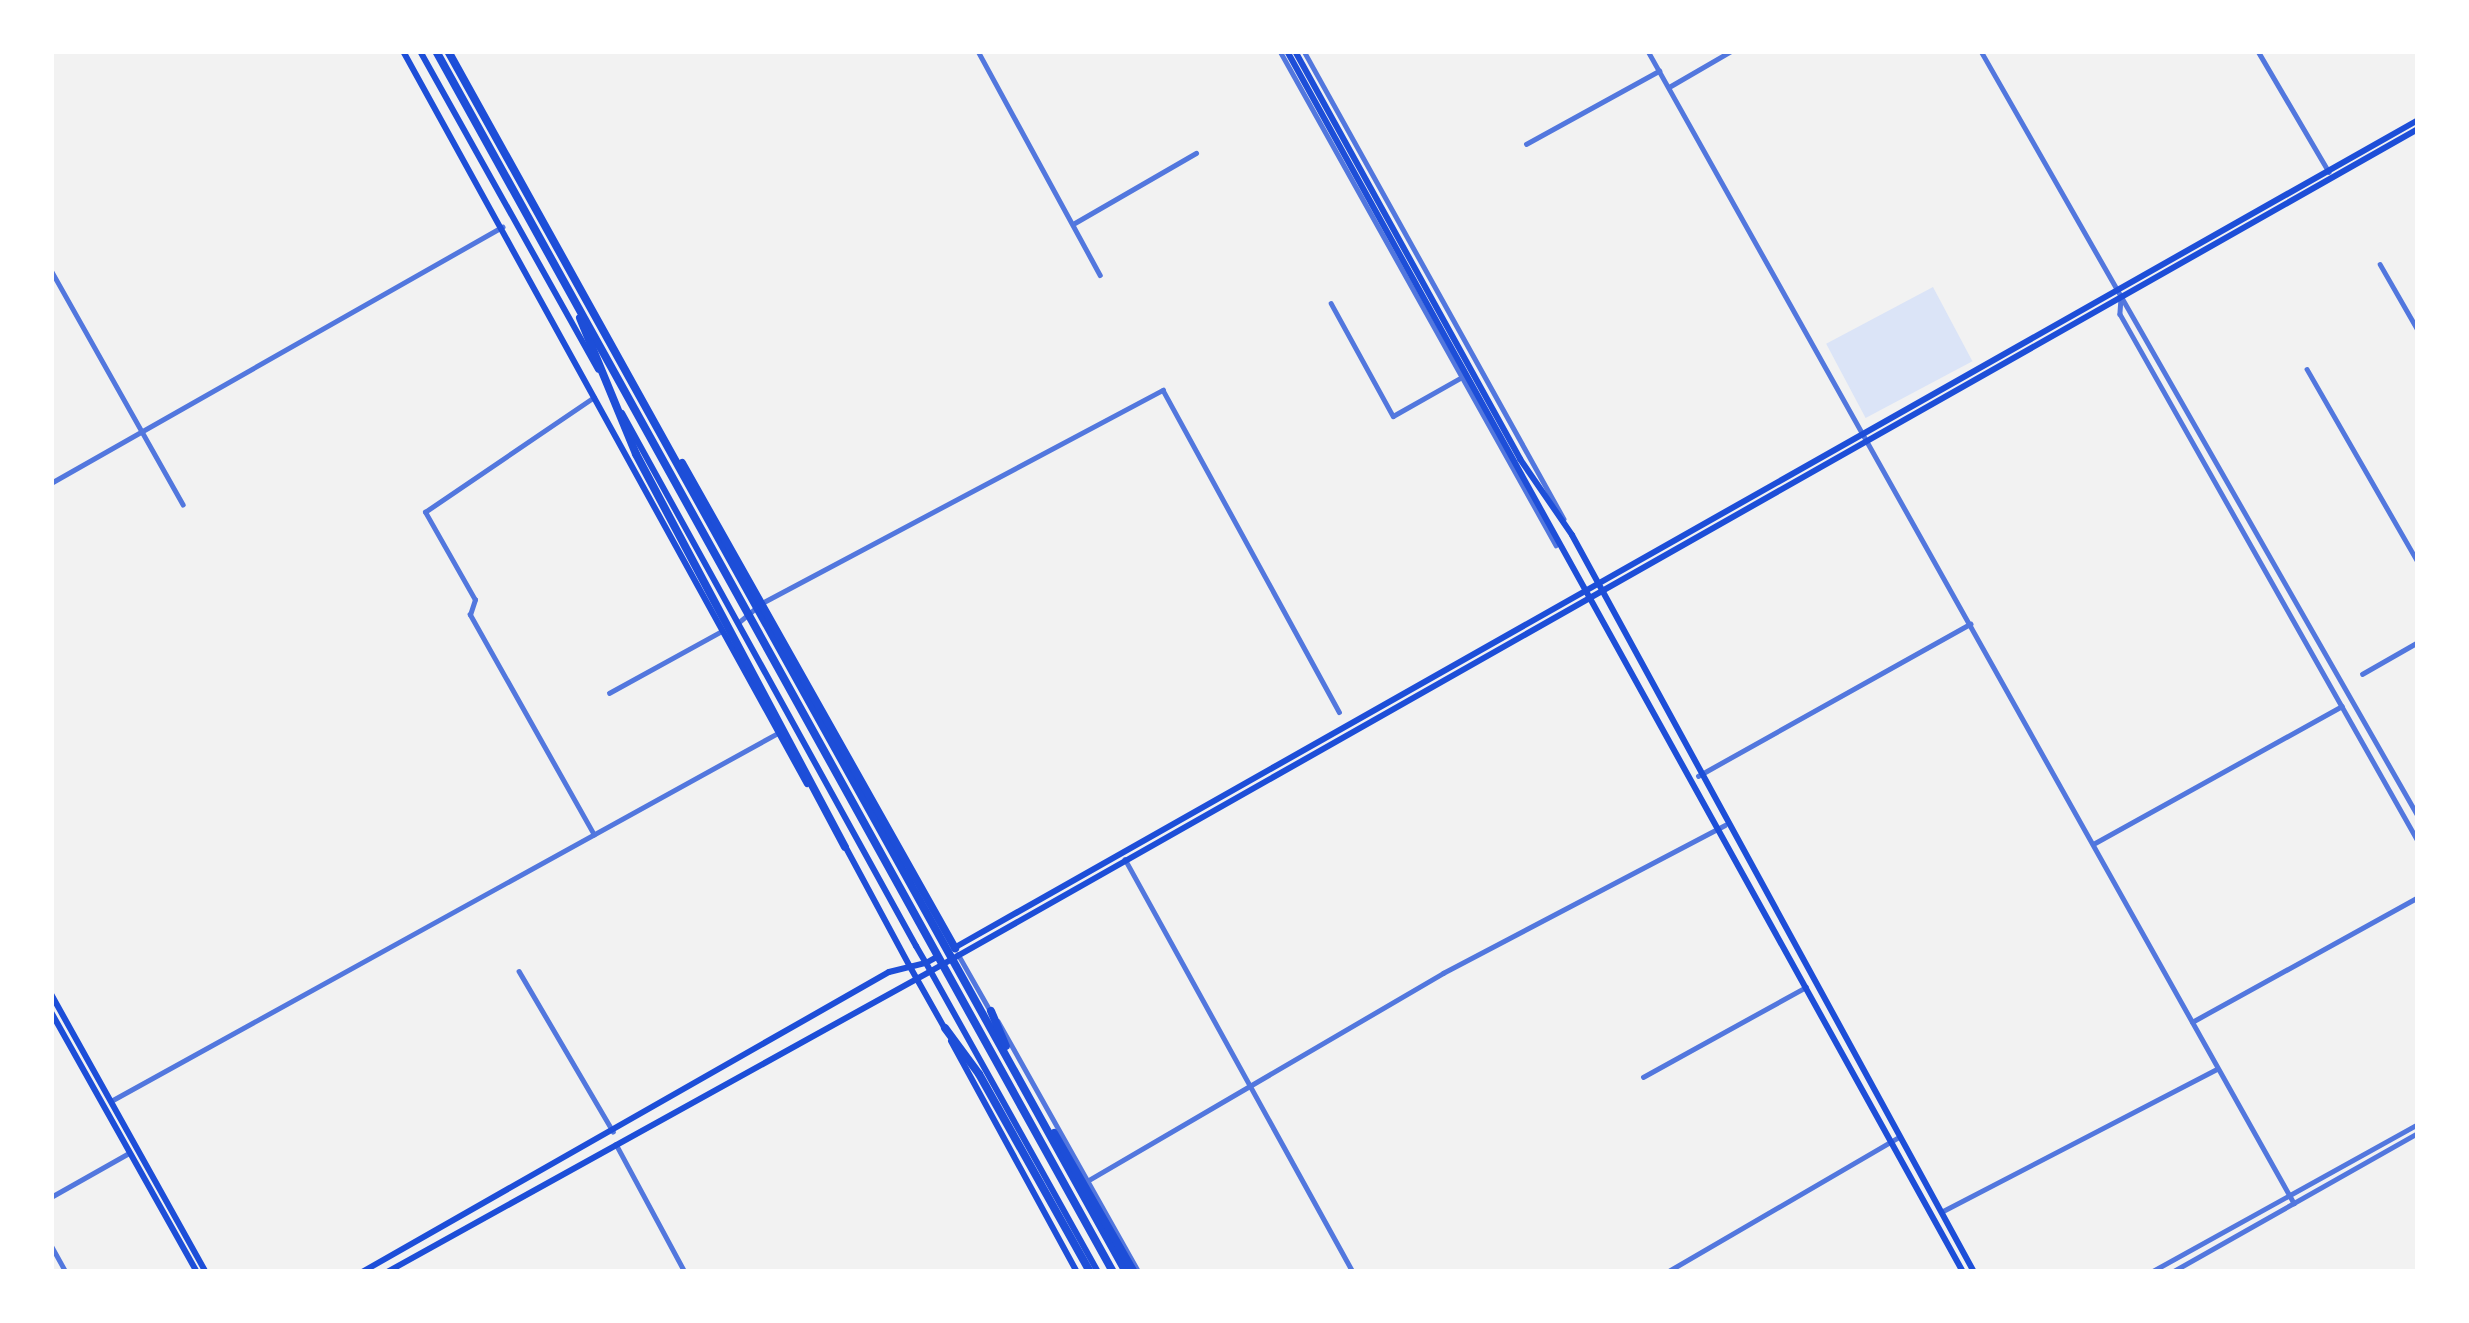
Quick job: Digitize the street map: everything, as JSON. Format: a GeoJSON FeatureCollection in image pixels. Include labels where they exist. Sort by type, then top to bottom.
{"type":"FeatureCollection","features":[{"type":"Feature","properties":{"kind":"highway"},"geometry":{"type":"LineString","coordinates":[[436,51],[1112,1272]]}},
{"type":"Feature","properties":{"kind":"highway"},"geometry":{"type":"LineString","coordinates":[[448,51],[1133,1272]]}},
{"type":"Feature","properties":{"kind":"highway"},"geometry":{"type":"LineString","coordinates":[[571,294],[631,443],[781,718],[845,847]]}},
{"type":"Feature","properties":{"kind":"highway"},"geometry":{"type":"LineString","coordinates":[[662,436],[724,529],[957,951]]}},
{"type":"Feature","properties":{"kind":"highway"},"geometry":{"type":"LineString","coordinates":[[991,1011],[1004,1043],[1133,1272]]}},
{"type":"Feature","properties":{"kind":"highway"},"geometry":{"type":"LineString","coordinates":[[945,1028],[991,1094],[1094,1272]]}},
{"type":"Feature","properties":{"kind":"main road"},"geometry":{"type":"LineString","coordinates":[[404,51],[1077,1272]]}},
{"type":"Feature","properties":{"kind":"main road"},"geometry":{"type":"LineString","coordinates":[[420,51],[1058,1198],[1094,1272]]}},
{"type":"Feature","properties":{"kind":"main road"},"geometry":{"type":"LineString","coordinates":[[1292,51],[1587,602],[1722,827],[1964,1272]]}},
{"type":"Feature","properties":{"kind":"main road"},"geometry":{"type":"LineString","coordinates":[[1292,51],[1520,459],[1572,536],[1806,987],[1974,1272]]}},
{"type":"Feature","properties":{"kind":"main road"},"geometry":{"type":"LineString","coordinates":[[1124,857],[1596,580],[1865,437],[2418,124]]}},
{"type":"Feature","properties":{"kind":"main road"},"geometry":{"type":"LineString","coordinates":[[387,1272],[1124,857],[1600,596],[1865,437]]}},
{"type":"Feature","properties":{"kind":"main road"},"geometry":{"type":"LineString","coordinates":[[362,1272],[909,964],[928,967]]}},
{"type":"Feature","properties":{"kind":"main road"},"geometry":{"type":"LineString","coordinates":[[51,994],[129,1153],[196,1272]]}},
{"type":"Feature","properties":{"kind":"main road"},"geometry":{"type":"LineString","coordinates":[[51,1012],[206,1272]]}},
{"type":"Feature","properties":{"kind":"street"},"geometry":{"type":"LineString","coordinates":[[978,51],[1100,275]]}},
{"type":"Feature","properties":{"kind":"street"},"geometry":{"type":"LineString","coordinates":[[1648,51],[2294,1203]]}},
{"type":"Feature","properties":{"kind":"street"},"geometry":{"type":"LineString","coordinates":[[1668,87],[1731,51]]}},
{"type":"Feature","properties":{"kind":"street"},"geometry":{"type":"LineString","coordinates":[[1982,51],[2418,816]]}},
{"type":"Feature","properties":{"kind":"street"},"geometry":{"type":"LineString","coordinates":[[2258,51],[2330,174]]}},
{"type":"Feature","properties":{"kind":"street"},"geometry":{"type":"LineString","coordinates":[[1526,144],[1659,71]]}},
{"type":"Feature","properties":{"kind":"street"},"geometry":{"type":"LineString","coordinates":[[1072,224],[1196,153]]}},
{"type":"Feature","properties":{"kind":"street"},"geometry":{"type":"LineString","coordinates":[[51,483],[140,427],[502,227]]}},
{"type":"Feature","properties":{"kind":"street"},"geometry":{"type":"LineString","coordinates":[[2380,264],[2418,330]]}},
{"type":"Feature","properties":{"kind":"street"},"geometry":{"type":"LineString","coordinates":[[51,270],[183,504]]}},
{"type":"Feature","properties":{"kind":"street"},"geometry":{"type":"LineString","coordinates":[[2119,294],[2120,314],[2418,842]]}},
{"type":"Feature","properties":{"kind":"street"},"geometry":{"type":"LineString","coordinates":[[1331,303],[1393,416],[1464,376]]}},
{"type":"Feature","properties":{"kind":"street"},"geometry":{"type":"LineString","coordinates":[[2307,369],[2418,562]]}},
{"type":"Feature","properties":{"kind":"street"},"geometry":{"type":"LineString","coordinates":[[738,623],[1163,390],[1340,712]]}},
{"type":"Feature","properties":{"kind":"street"},"geometry":{"type":"LineString","coordinates":[[594,397],[425,512],[475,600],[470,615],[594,835]]}},
{"type":"Feature","properties":{"kind":"street"},"geometry":{"type":"LineString","coordinates":[[1698,776],[1970,624]]}},
{"type":"Feature","properties":{"kind":"street"},"geometry":{"type":"LineString","coordinates":[[609,693],[722,631]]}},
{"type":"Feature","properties":{"kind":"street"},"geometry":{"type":"LineString","coordinates":[[2362,674],[2418,642]]}},
{"type":"Feature","properties":{"kind":"street"},"geometry":{"type":"LineString","coordinates":[[2095,843],[2342,706]]}},
{"type":"Feature","properties":{"kind":"street"},"geometry":{"type":"LineString","coordinates":[[106,1104],[778,733]]}},
{"type":"Feature","properties":{"kind":"street"},"geometry":{"type":"LineString","coordinates":[[1058,1198],[1722,827]]}},
{"type":"Feature","properties":{"kind":"street"},"geometry":{"type":"LineString","coordinates":[[1124,857],[1353,1272]]}},
{"type":"Feature","properties":{"kind":"street"},"geometry":{"type":"LineString","coordinates":[[2192,1022],[2418,897]]}},
{"type":"Feature","properties":{"kind":"street"},"geometry":{"type":"LineString","coordinates":[[957,951],[1089,1180],[1133,1272]]}},
{"type":"Feature","properties":{"kind":"street"},"geometry":{"type":"LineString","coordinates":[[519,971],[613,1131]]}},
{"type":"Feature","properties":{"kind":"street"},"geometry":{"type":"LineString","coordinates":[[1643,1077],[1806,987]]}},
{"type":"Feature","properties":{"kind":"street"},"geometry":{"type":"LineString","coordinates":[[1940,1212],[2217,1070]]}},
{"type":"Feature","properties":{"kind":"street"},"geometry":{"type":"LineString","coordinates":[[2151,1272],[2418,1124]]}},
{"type":"Feature","properties":{"kind":"street"},"geometry":{"type":"LineString","coordinates":[[2172,1272],[2418,1133]]}},
{"type":"Feature","properties":{"kind":"street"},"geometry":{"type":"LineString","coordinates":[[1667,1272],[1895,1138]]}},
{"type":"Feature","properties":{"kind":"street"},"geometry":{"type":"LineString","coordinates":[[616,1144],[685,1272]]}},
{"type":"Feature","properties":{"kind":"street"},"geometry":{"type":"LineString","coordinates":[[51,1197],[129,1153]]}},
{"type":"Feature","properties":{"kind":"street"},"geometry":{"type":"LineString","coordinates":[[51,1245],[66,1272]]}},
{"type":"Feature","properties":{"kind":"shaded area"},"geometry":{"type":"Polygon","coordinates":[[[1933,287],[1972,361],[1866,418],[1826,344],[1933,287]]]}}]}
